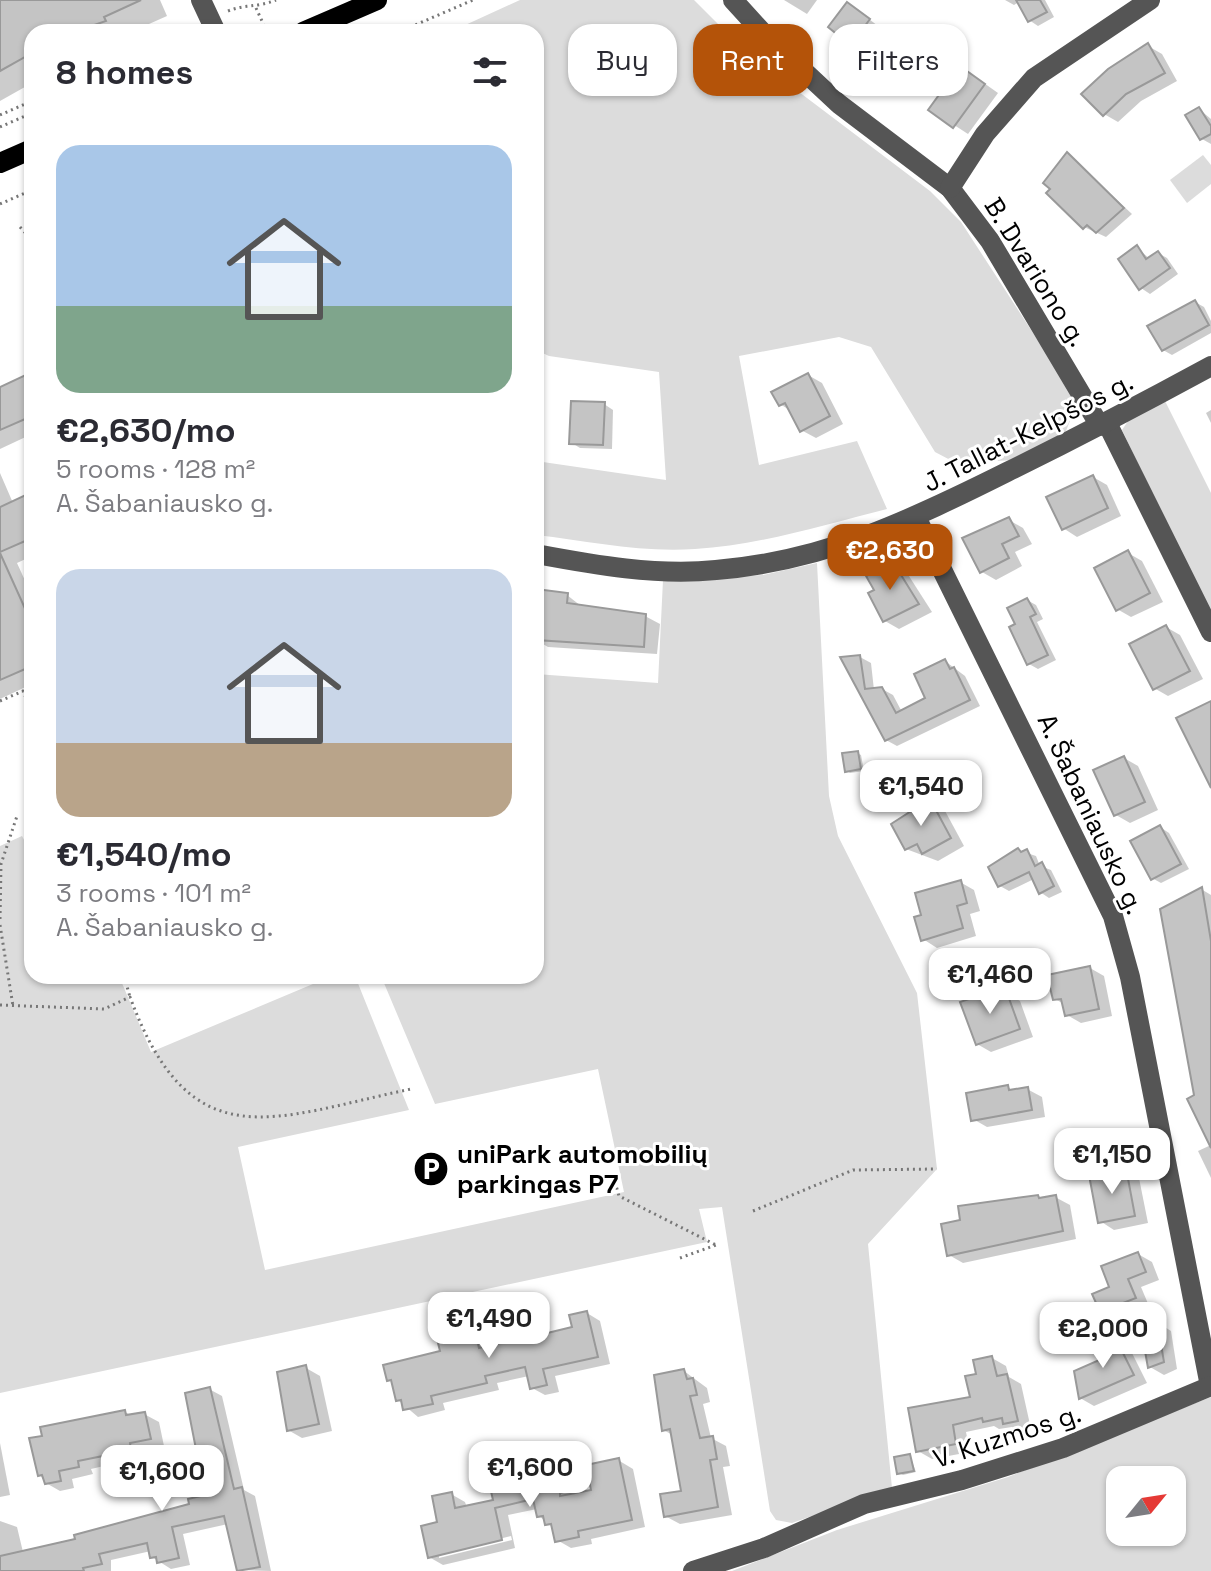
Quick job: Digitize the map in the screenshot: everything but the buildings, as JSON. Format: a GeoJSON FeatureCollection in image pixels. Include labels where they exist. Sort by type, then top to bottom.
{"type":"FeatureCollection","features":[{"type":"Feature","properties":{"kind":"main road"},"geometry":{"type":"LineString","coordinates":[[322,24],[377,0]]}},
{"type":"Feature","properties":{"kind":"main road"},"geometry":{"type":"LineString","coordinates":[[0,163],[24,152]]}},
{"type":"Feature","properties":{"kind":"street","name":"B. Dvariono g."},"geometry":{"type":"LineString","coordinates":[[733,0],[764,34],[839,104],[950,188],[990,241],[1104,424],[1211,632]]}},
{"type":"Feature","properties":{"kind":"street"},"geometry":{"type":"LineString","coordinates":[[950,188],[985,134],[1034,78],[1150,0]]}},
{"type":"Feature","properties":{"kind":"street","name":"J. Tallat-Kelpšos g."},"geometry":{"type":"LineString","coordinates":[[544,555],[621,568],[716,571],[828,551],[916,517],[1104,424],[1211,366]]}},
{"type":"Feature","properties":{"kind":"street","name":"A. Šabaniausko g."},"geometry":{"type":"LineString","coordinates":[[916,517],[1113,916],[1130,977],[1204,1367],[1211,1386]]}},
{"type":"Feature","properties":{"kind":"street","name":"V. Kuzmos g."},"geometry":{"type":"LineString","coordinates":[[693,1571],[764,1548],[864,1504],[962,1480],[1063,1448],[1211,1386]]}},
{"type":"Feature","properties":{"kind":"path"},"geometry":{"type":"LineString","coordinates":[[209,17],[239,6],[256,8],[276,0]]}},
{"type":"Feature","properties":{"kind":"path"},"geometry":{"type":"LineString","coordinates":[[418,24],[473,0]]}},
{"type":"Feature","properties":{"kind":"path"},"geometry":{"type":"LineString","coordinates":[[256,8],[263,24]]}},
{"type":"Feature","properties":{"kind":"path"},"geometry":{"type":"LineString","coordinates":[[0,115],[24,104]]}},
{"type":"Feature","properties":{"kind":"path"},"geometry":{"type":"LineString","coordinates":[[0,127],[24,116]]}},
{"type":"Feature","properties":{"kind":"path"},"geometry":{"type":"LineString","coordinates":[[0,204],[24,194]]}},
{"type":"Feature","properties":{"kind":"path"},"geometry":{"type":"LineString","coordinates":[[20,227],[24,231]]}},
{"type":"Feature","properties":{"kind":"path"},"geometry":{"type":"LineString","coordinates":[[0,701],[23,691],[24,693]]}},
{"type":"Feature","properties":{"kind":"path"},"geometry":{"type":"LineString","coordinates":[[0,919],[0,864],[17,816]]}},
{"type":"Feature","properties":{"kind":"path"},"geometry":{"type":"LineString","coordinates":[[0,925],[13,1006]]}},
{"type":"Feature","properties":{"kind":"path"},"geometry":{"type":"LineString","coordinates":[[126,984],[152,1048],[191,1096],[219,1112],[239,1118],[274,1118],[411,1089]]}},
{"type":"Feature","properties":{"kind":"path"},"geometry":{"type":"LineString","coordinates":[[0,1005],[104,1009],[130,997]]}},
{"type":"Feature","properties":{"kind":"path"},"geometry":{"type":"LineString","coordinates":[[753,1211],[853,1170],[937,1169]]}},
{"type":"Feature","properties":{"kind":"path"},"geometry":{"type":"LineString","coordinates":[[615,1182],[619,1196],[716,1245],[680,1258]]}},
{"type":"Feature","properties":{"kind":"shaded area"},"geometry":{"type":"Polygon","coordinates":[[[520,0],[694,0],[718,24],[693,24],[693,96],[804,96],[930,191],[961,222],[1072,393],[1073,413],[1066,431],[1015,460],[956,463],[935,452],[871,347],[839,337],[739,356],[759,465],[857,441],[887,509],[768,539],[695,549],[635,548],[544,536],[544,462],[666,480],[659,372],[544,354],[544,24],[468,24],[520,0]]]}},
{"type":"Feature","properties":{"kind":"shaded area"},"geometry":{"type":"Polygon","coordinates":[[[1203,155],[1211,165],[1211,184],[1187,203],[1170,180],[1203,155]]]}},
{"type":"Feature","properties":{"kind":"shaded area"},"geometry":{"type":"Polygon","coordinates":[[[1165,401],[1211,493],[1211,616],[1122,430],[1128,421],[1165,401]]]}},
{"type":"Feature","properties":{"kind":"shaded area"},"geometry":{"type":"Polygon","coordinates":[[[817,563],[829,796],[838,836],[917,993],[937,1169],[868,1244],[892,1488],[792,1523],[776,1520],[770,1511],[722,1207],[699,1209],[707,1242],[0,1393],[0,846],[22,836],[24,840],[24,984],[122,984],[151,1052],[313,984],[358,984],[409,1110],[238,1147],[265,1270],[624,1192],[598,1069],[435,1104],[384,984],[544,984],[544,675],[658,683],[663,580],[763,575],[817,563]]]}},
{"type":"Feature","properties":{"kind":"shaded area"},"geometry":{"type":"Polygon","coordinates":[[[1211,1397],[1211,1571],[732,1571],[837,1530],[1008,1477],[1211,1397]]]}},
{"type":"Feature","properties":{"kind":"place","name":"uniPark automobilių parkingas P7"},"geometry":{"type":"Point","coordinates":[431,1169]}}]}
